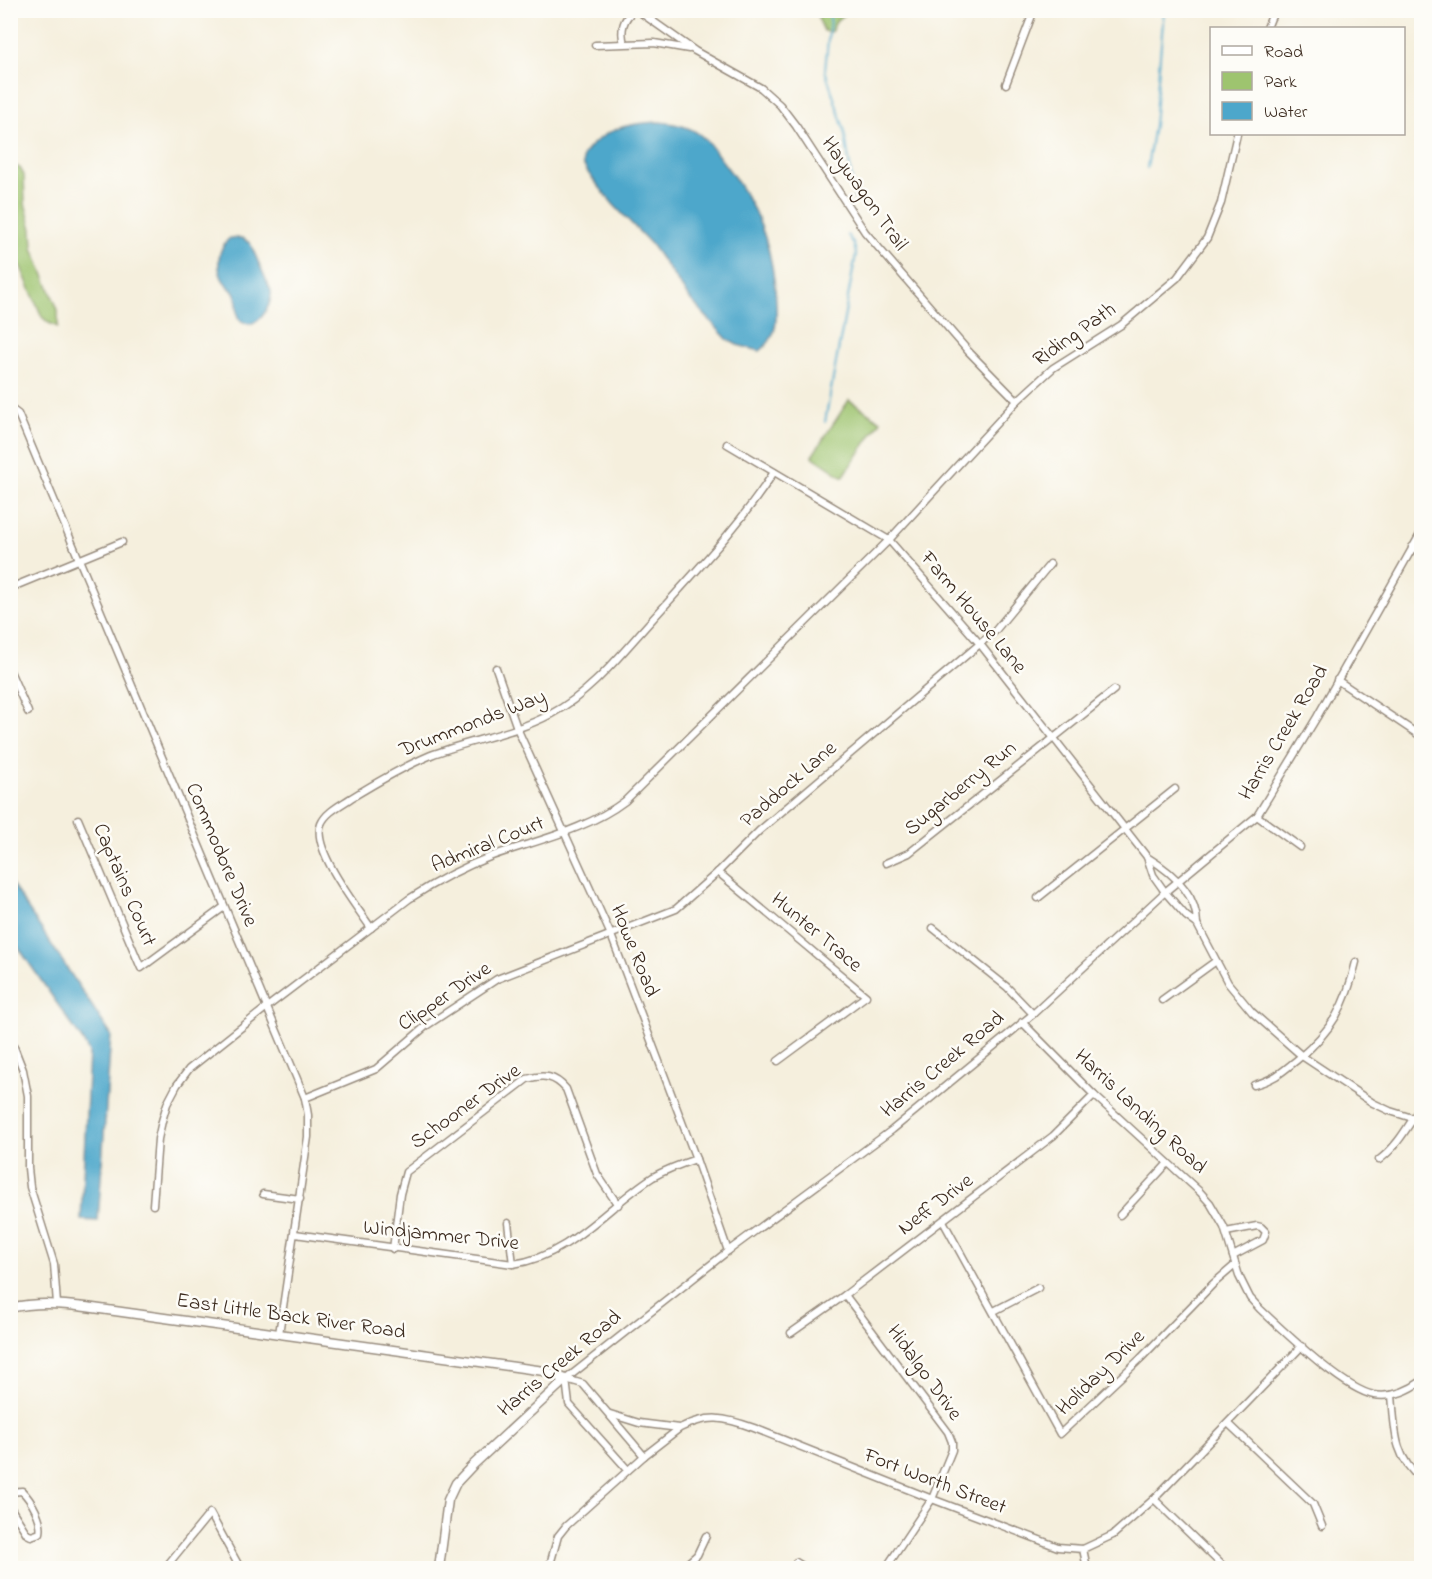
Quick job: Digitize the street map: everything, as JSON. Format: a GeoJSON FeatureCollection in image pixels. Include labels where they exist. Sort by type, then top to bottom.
{"type":"FeatureCollection","features":[{"type":"Feature","properties":{"kind":"street","name":"Haywagon Trail"},"geometry":{"type":"LineString","coordinates":[[624,43],[625,19],[635,10],[695,51],[771,95],[792,120],[865,232],[969,352],[1017,401]]}},
{"type":"Feature","properties":{"kind":"street"},"geometry":{"type":"LineString","coordinates":[[1006,84],[1034,10]]}},
{"type":"Feature","properties":{"kind":"street"},"geometry":{"type":"LineString","coordinates":[[1267,27],[1276,10]]}},
{"type":"Feature","properties":{"kind":"street","name":"Haywagon Trail"},"geometry":{"type":"LineString","coordinates":[[595,45],[654,43],[695,51]]}},
{"type":"Feature","properties":{"kind":"street","name":"Riding Path"},"geometry":{"type":"LineString","coordinates":[[889,540],[1017,401],[1053,368],[1121,325],[1177,279],[1207,238],[1221,203],[1237,135]]}},
{"type":"Feature","properties":{"kind":"street","name":"Commodore Drive"},"geometry":{"type":"LineString","coordinates":[[10,408],[18,414],[305,1098],[309,1116],[308,1137],[279,1334]]}},
{"type":"Feature","properties":{"kind":"street","name":"Farm House Lane"},"geometry":{"type":"LineString","coordinates":[[727,444],[889,540],[980,644],[1147,857],[1153,875],[1165,892],[1186,916],[1197,924]]}},
{"type":"Feature","properties":{"kind":"street","name":"Drummonds Way"},"geometry":{"type":"LineString","coordinates":[[371,928],[324,852],[319,834],[321,822],[332,811],[406,766],[432,755],[517,728],[551,714],[577,698],[600,676],[728,536],[774,472]]}},
{"type":"Feature","properties":{"kind":"street","name":"Harris Creek Road"},"geometry":{"type":"LineString","coordinates":[[438,1569],[448,1500],[456,1484],[473,1465],[566,1379],[728,1251],[892,1130],[1033,1014],[1165,892],[1257,816],[1422,531]]}},
{"type":"Feature","properties":{"kind":"street","name":"Admiral Court"},"geometry":{"type":"LineString","coordinates":[[153,1204],[158,1139],[167,1104],[189,1069],[409,899],[446,877],[490,857],[565,832],[613,811],[637,791],[889,540]]}},
{"type":"Feature","properties":{"kind":"street"},"geometry":{"type":"LineString","coordinates":[[10,588],[122,542]]}},
{"type":"Feature","properties":{"kind":"street"},"geometry":{"type":"LineString","coordinates":[[1412,547],[1422,553]]}},
{"type":"Feature","properties":{"kind":"street","name":"Paddock Lane"},"geometry":{"type":"LineString","coordinates":[[611,935],[676,909],[759,831],[995,631],[1050,564]]}},
{"type":"Feature","properties":{"kind":"street","name":"Howe Road"},"geometry":{"type":"LineString","coordinates":[[496,668],[517,728],[611,935],[696,1159],[728,1251]]}},
{"type":"Feature","properties":{"kind":"street"},"geometry":{"type":"LineString","coordinates":[[10,672],[28,712]]}},
{"type":"Feature","properties":{"kind":"street"},"geometry":{"type":"LineString","coordinates":[[1337,680],[1422,737]]}},
{"type":"Feature","properties":{"kind":"street","name":"Sugarberry Run"},"geometry":{"type":"LineString","coordinates":[[886,863],[909,852],[1114,690]]}},
{"type":"Feature","properties":{"kind":"street"},"geometry":{"type":"LineString","coordinates":[[1038,898],[1174,789]]}},
{"type":"Feature","properties":{"kind":"street"},"geometry":{"type":"LineString","coordinates":[[1257,816],[1300,846]]}},
{"type":"Feature","properties":{"kind":"street","name":"Captains Court"},"geometry":{"type":"LineString","coordinates":[[78,819],[141,968],[224,907]]}},
{"type":"Feature","properties":{"kind":"street","name":"Farm House Lane"},"geometry":{"type":"LineString","coordinates":[[1147,857],[1166,869],[1188,893],[1197,911],[1197,924]]}},
{"type":"Feature","properties":{"kind":"street","name":"Hunter Trace"},"geometry":{"type":"LineString","coordinates":[[718,872],[866,996],[778,1061]]}},
{"type":"Feature","properties":{"kind":"street"},"geometry":{"type":"LineString","coordinates":[[1197,924],[1228,983],[1252,1012],[1302,1056],[1373,1102],[1390,1111],[1422,1121]]}},
{"type":"Feature","properties":{"kind":"street"},"geometry":{"type":"LineString","coordinates":[[933,928],[1007,987],[1033,1014]]}},
{"type":"Feature","properties":{"kind":"street","name":"Clipper Drive"},"geometry":{"type":"LineString","coordinates":[[305,1098],[376,1069],[426,1026],[497,979],[611,935]]}},
{"type":"Feature","properties":{"kind":"street"},"geometry":{"type":"LineString","coordinates":[[1162,1000],[1216,961]]}},
{"type":"Feature","properties":{"kind":"street"},"geometry":{"type":"LineString","coordinates":[[1254,1085],[1274,1079],[1320,1040],[1337,1017],[1350,990],[1356,962]]}},
{"type":"Feature","properties":{"kind":"street","name":"Harris Landing Road"},"geometry":{"type":"LineString","coordinates":[[1022,1022],[1094,1095],[1210,1203],[1226,1232],[1235,1265],[1250,1298],[1260,1309],[1352,1387],[1374,1395],[1392,1395]]}},
{"type":"Feature","properties":{"kind":"street"},"geometry":{"type":"LineString","coordinates":[[11,1041],[23,1070],[28,1096],[30,1187],[54,1264],[57,1304]]}},
{"type":"Feature","properties":{"kind":"street","name":"Schooner Drive"},"geometry":{"type":"LineString","coordinates":[[393,1249],[400,1194],[406,1172],[527,1079],[537,1076],[547,1076],[559,1081],[566,1089],[597,1174],[618,1204]]}},
{"type":"Feature","properties":{"kind":"street","name":"Neff Drive"},"geometry":{"type":"LineString","coordinates":[[791,1333],[845,1295],[1053,1136],[1094,1095]]}},
{"type":"Feature","properties":{"kind":"street"},"geometry":{"type":"LineString","coordinates":[[1379,1160],[1392,1151],[1422,1105]]}},
{"type":"Feature","properties":{"kind":"street","name":"Windjammer Drive"},"geometry":{"type":"LineString","coordinates":[[295,1234],[513,1264],[530,1262],[562,1247],[668,1168],[696,1159]]}},
{"type":"Feature","properties":{"kind":"street"},"geometry":{"type":"LineString","coordinates":[[1120,1215],[1168,1163]]}},
{"type":"Feature","properties":{"kind":"street"},"geometry":{"type":"LineString","coordinates":[[262,1194],[300,1199]]}},
{"type":"Feature","properties":{"kind":"street","name":"Holiday Drive"},"geometry":{"type":"LineString","coordinates":[[943,1221],[1060,1434],[1235,1265]]}},
{"type":"Feature","properties":{"kind":"street"},"geometry":{"type":"LineString","coordinates":[[508,1223],[513,1264]]}},
{"type":"Feature","properties":{"kind":"street"},"geometry":{"type":"LineString","coordinates":[[1226,1232],[1257,1226],[1266,1232],[1263,1240],[1233,1256]]}},
{"type":"Feature","properties":{"kind":"street"},"geometry":{"type":"LineString","coordinates":[[994,1311],[1038,1288]]}},
{"type":"Feature","properties":{"kind":"street","name":"Hidalgo Drive"},"geometry":{"type":"LineString","coordinates":[[845,1295],[948,1432],[952,1442],[952,1450],[932,1499],[886,1569]]}},
{"type":"Feature","properties":{"kind":"street","name":"East Little Back River Road"},"geometry":{"type":"LineString","coordinates":[[10,1308],[57,1304],[544,1371],[584,1384],[644,1456]]}},
{"type":"Feature","properties":{"kind":"street"},"geometry":{"type":"LineString","coordinates":[[1087,1569],[1083,1549],[1113,1535],[1154,1499],[1302,1346]]}},
{"type":"Feature","properties":{"kind":"street"},"geometry":{"type":"LineString","coordinates":[[566,1379],[569,1404],[628,1470]]}},
{"type":"Feature","properties":{"kind":"street"},"geometry":{"type":"LineString","coordinates":[[1422,1380],[1410,1389],[1392,1395],[1399,1451],[1408,1466],[1422,1480]]}},
{"type":"Feature","properties":{"kind":"street"},"geometry":{"type":"LineString","coordinates":[[609,1413],[639,1423],[680,1428]]}},
{"type":"Feature","properties":{"kind":"street","name":"Fort Worth Street"},"geometry":{"type":"LineString","coordinates":[[549,1569],[558,1536],[576,1517],[644,1456],[680,1428],[695,1420],[712,1417],[732,1420],[1058,1547],[1083,1549]]}},
{"type":"Feature","properties":{"kind":"street"},"geometry":{"type":"LineString","coordinates":[[1228,1423],[1313,1504],[1322,1526]]}},
{"type":"Feature","properties":{"kind":"street"},"geometry":{"type":"LineString","coordinates":[[10,1492],[22,1491],[27,1497],[40,1522],[40,1533],[36,1536],[27,1534],[10,1507]]}},
{"type":"Feature","properties":{"kind":"street"},"geometry":{"type":"LineString","coordinates":[[1154,1499],[1225,1569]]}},
{"type":"Feature","properties":{"kind":"street"},"geometry":{"type":"LineString","coordinates":[[165,1569],[210,1513],[240,1569]]}},
{"type":"Feature","properties":{"kind":"street"},"geometry":{"type":"LineString","coordinates":[[682,1569],[697,1555],[706,1536]]}},
{"type":"Feature","properties":{"kind":"street"},"geometry":{"type":"LineString","coordinates":[[796,1562],[806,1569]]}},
{"type":"Feature","properties":{"kind":"green space"},"geometry":{"type":"Polygon","coordinates":[[[819,10],[848,11],[837,20],[831,32],[824,31],[818,18],[819,10]]]}},
{"type":"Feature","properties":{"kind":"green space"},"geometry":{"type":"Polygon","coordinates":[[[11,164],[20,168],[24,175],[25,203],[32,229],[33,248],[58,310],[58,327],[42,317],[17,258],[11,255],[11,164]]]}},
{"type":"Feature","properties":{"kind":"green space"},"geometry":{"type":"Polygon","coordinates":[[[849,400],[881,421],[843,477],[812,456],[849,400]]]}},
{"type":"Feature","properties":{"kind":"water"},"geometry":{"type":"Polygon","coordinates":[[[659,122],[685,127],[702,137],[735,178],[754,210],[767,244],[776,301],[776,322],[773,335],[760,351],[737,345],[728,340],[690,299],[651,244],[613,204],[583,164],[583,155],[590,146],[607,133],[626,126],[659,122]]]}},
{"type":"Feature","properties":{"kind":"water"},"geometry":{"type":"Polygon","coordinates":[[[230,238],[242,238],[250,243],[271,291],[266,311],[256,322],[250,324],[238,318],[235,294],[225,283],[220,272],[220,253],[230,238]]]}},
{"type":"Feature","properties":{"kind":"water"},"geometry":{"type":"Polygon","coordinates":[[[11,883],[111,1035],[98,1221],[81,1220],[89,1053],[83,1041],[11,940],[11,883]]]}},
{"type":"Feature","properties":{"kind":"waterway"},"geometry":{"type":"LineString","coordinates":[[831,10],[825,70],[844,129],[855,199]]}},
{"type":"Feature","properties":{"kind":"waterway"},"geometry":{"type":"LineString","coordinates":[[1147,168],[1154,125],[1164,10]]}},
{"type":"Feature","properties":{"kind":"waterway"},"geometry":{"type":"LineString","coordinates":[[825,422],[856,254],[848,235]]}}]}
